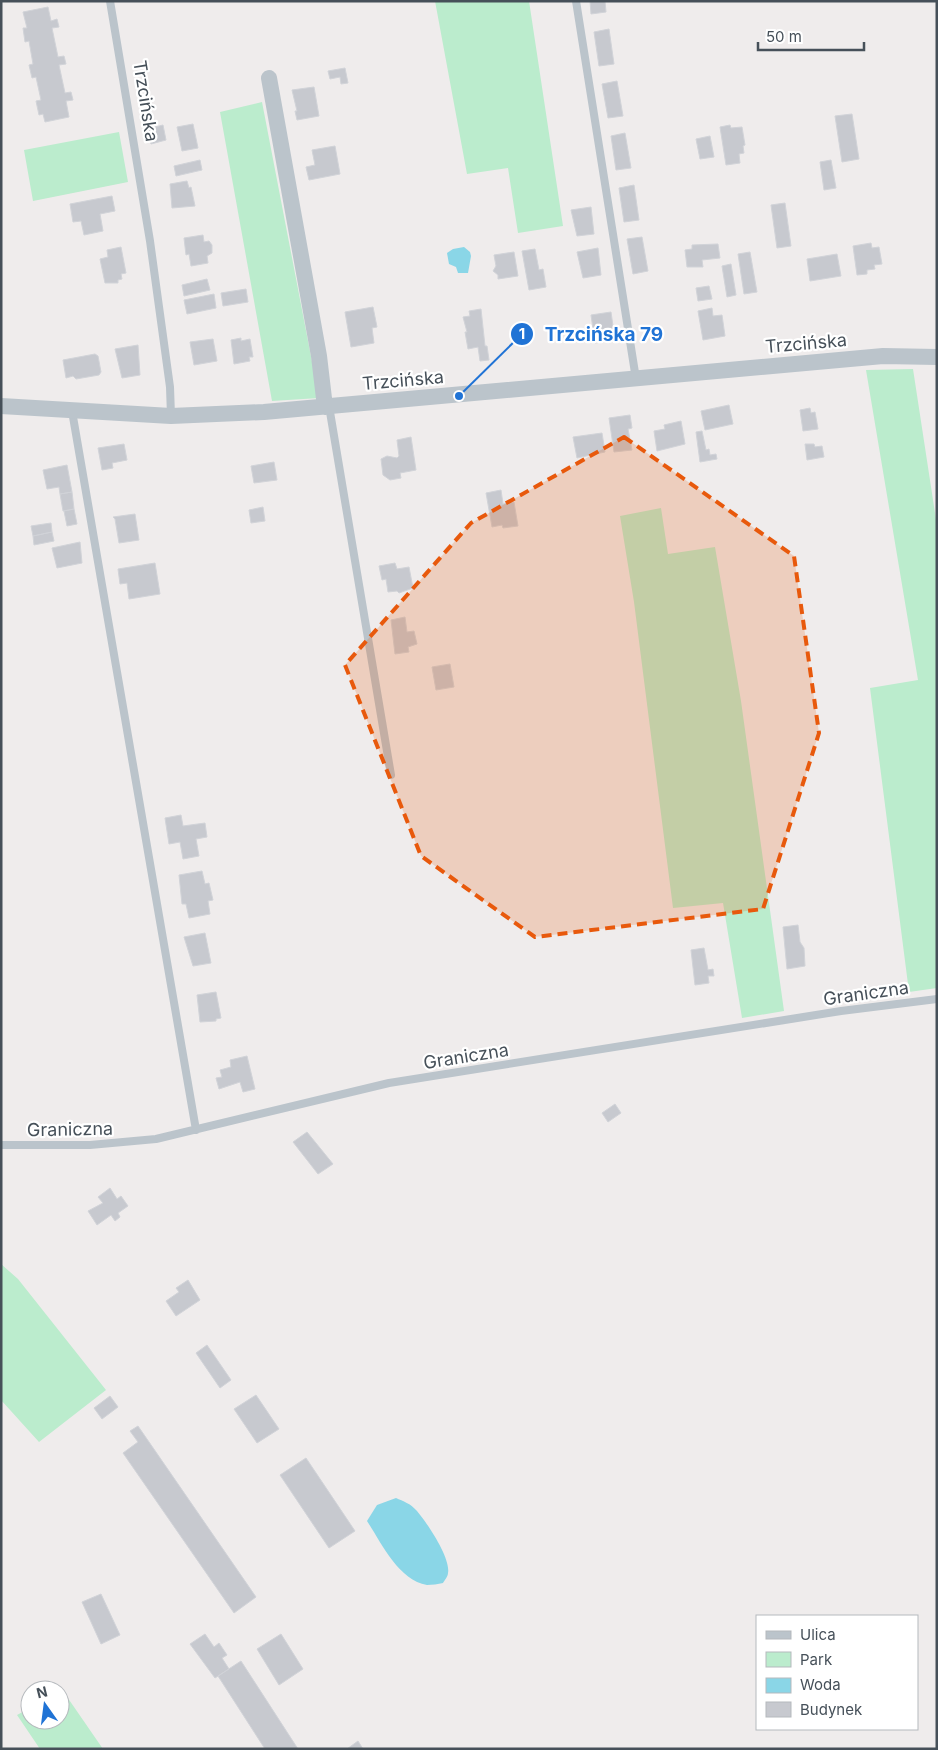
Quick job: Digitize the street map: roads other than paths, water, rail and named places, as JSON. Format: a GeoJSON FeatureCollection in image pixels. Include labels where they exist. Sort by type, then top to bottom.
{"type":"FeatureCollection","features":[{"type":"Feature","properties":{"kind":"street"},"geometry":{"type":"LineString","coordinates":[[269,78],[327,407]]}},
{"type":"Feature","properties":{"kind":"street","name":"Trzcińska"},"geometry":{"type":"LineString","coordinates":[[1,406],[72,412],[171,416],[327,407],[883,356],[937,356]]}},
{"type":"Feature","properties":{"kind":"lane","name":"Trzcińska"},"geometry":{"type":"LineString","coordinates":[[110,1],[150,241],[170,388],[171,416]]}},
{"type":"Feature","properties":{"kind":"lane"},"geometry":{"type":"LineString","coordinates":[[576,1],[636,379]]}},
{"type":"Feature","properties":{"kind":"lane"},"geometry":{"type":"LineString","coordinates":[[327,407],[391,775]]}},
{"type":"Feature","properties":{"kind":"lane"},"geometry":{"type":"LineString","coordinates":[[72,412],[196,1130]]}},
{"type":"Feature","properties":{"kind":"lane","name":"Graniczna"},"geometry":{"type":"LineString","coordinates":[[1,1145],[108,1144],[156,1139],[389,1083],[841,1011],[937,998]]}},
{"type":"Feature","properties":{"kind":"water"},"geometry":{"type":"Polygon","coordinates":[[[464,247],[470,252],[471,256],[468,273],[458,273],[456,267],[449,264],[447,253],[453,249],[464,247]]]}},
{"type":"Feature","properties":{"kind":"water"},"geometry":{"type":"Polygon","coordinates":[[[396,1498],[414,1508],[426,1522],[442,1549],[448,1566],[448,1574],[443,1583],[427,1585],[407,1576],[391,1559],[367,1521],[377,1505],[396,1498]]]}},
{"type":"Feature","properties":{"kind":"place","name":"Trzcińska 79"},"geometry":{"type":"Point","coordinates":[459,396]}}]}
